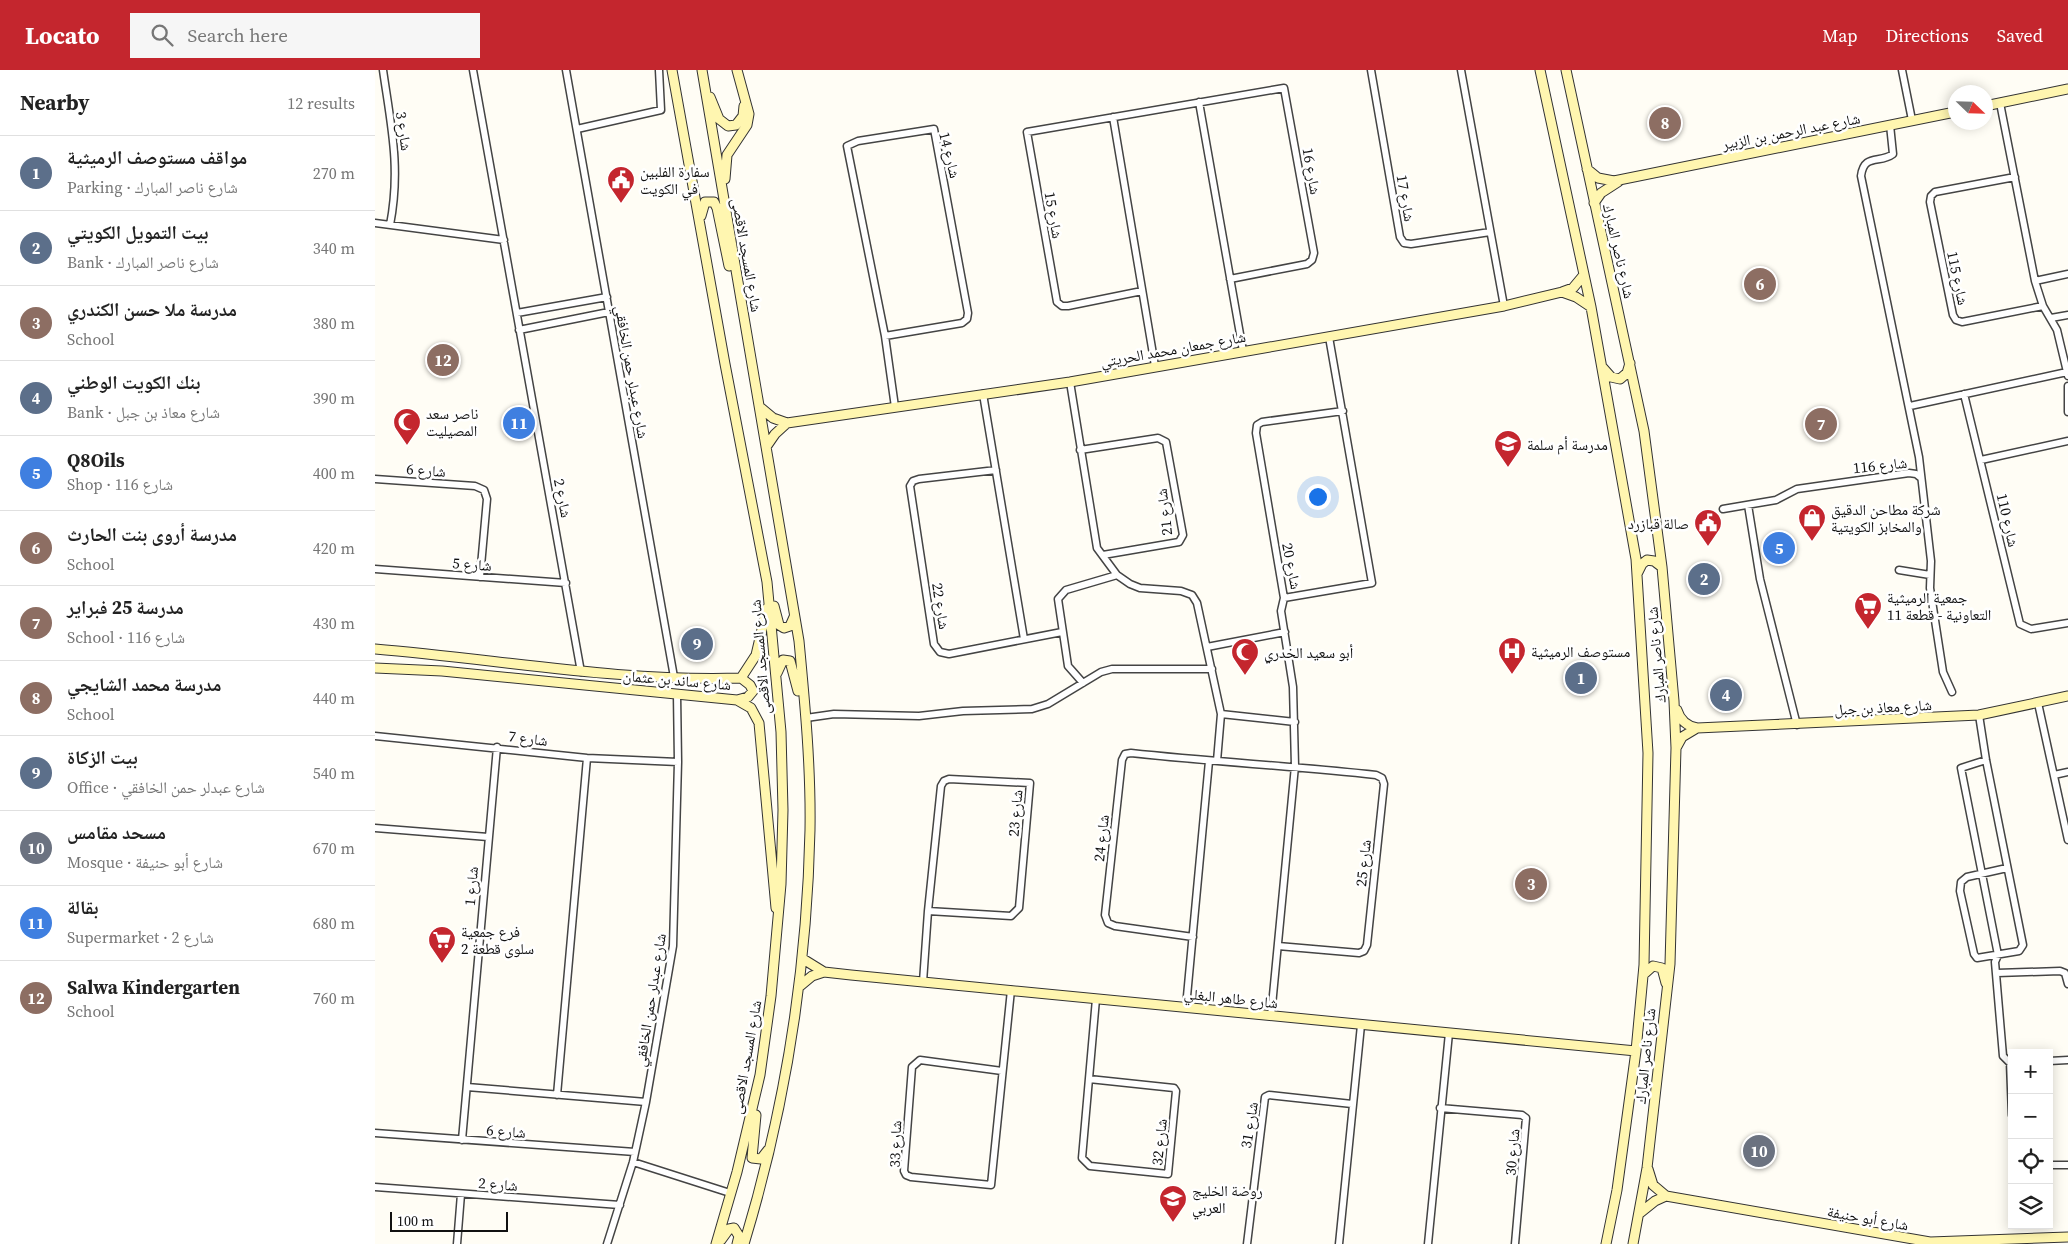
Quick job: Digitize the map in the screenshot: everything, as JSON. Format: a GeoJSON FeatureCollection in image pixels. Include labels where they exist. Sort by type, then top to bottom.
{"type":"FeatureCollection","features":[{"type":"Feature","properties":{"kind":"street","name":"شارع 3"},"geometry":{"type":"LineString","coordinates":[[383,70],[396,166],[395,197],[390,224]]}},
{"type":"Feature","properties":{"kind":"street","name":"شارع 2"},"geometry":{"type":"LineString","coordinates":[[473,70],[581,672]]}},
{"type":"Feature","properties":{"kind":"street","name":"شارع عبدلر حمن الخافقي"},"geometry":{"type":"LineString","coordinates":[[566,70],[674,678]]}},
{"type":"Feature","properties":{"kind":"street"},"geometry":{"type":"LineString","coordinates":[[577,129],[661,110],[659,73],[672,70]]}},
{"type":"Feature","properties":{"kind":"street","name":"شارع المسجد الاقصى"},"geometry":{"type":"LineString","coordinates":[[672,70],[750,500],[767,582],[781,732],[783,810],[778,928],[760,1075],[717,1244]]}},
{"type":"Feature","properties":{"kind":"street"},"geometry":{"type":"LineString","coordinates":[[728,231],[724,168],[731,146],[743,134],[749,114],[737,70]]}},
{"type":"Feature","properties":{"kind":"street","name":"شارع 17"},"geometry":{"type":"LineString","coordinates":[[1371,70],[1400,238],[1404,243],[1411,244],[1489,232]]}},
{"type":"Feature","properties":{"kind":"street"},"geometry":{"type":"LineString","coordinates":[[1461,70],[1504,306]]}},
{"type":"Feature","properties":{"kind":"street","name":"شارع ناصر المبارك"},"geometry":{"type":"LineString","coordinates":[[1540,70],[1591,307],[1636,559],[1635,577],[1648,753],[1643,975],[1636,1051],[1617,1190],[1606,1244]]}},
{"type":"Feature","properties":{"kind":"street","name":"شارع ناصر المبارك"},"geometry":{"type":"LineString","coordinates":[[1566,70],[1631,363],[1644,431],[1662,567],[1677,748],[1670,964],[1647,1168],[1633,1244]]}},
{"type":"Feature","properties":{"kind":"street"},"geometry":{"type":"LineString","coordinates":[[1902,70],[1912,120]]}},
{"type":"Feature","properties":{"kind":"street"},"geometry":{"type":"LineString","coordinates":[[702,73],[719,120],[728,126],[736,125],[743,116],[744,101]]}},
{"type":"Feature","properties":{"kind":"street","name":"شارع المسجد الاقصى"},"geometry":{"type":"LineString","coordinates":[[702,73],[795,614],[805,715],[810,829],[800,986],[775,1130],[744,1244]]}},
{"type":"Feature","properties":{"kind":"street","name":"شارع 16"},"geometry":{"type":"LineString","coordinates":[[1163,109],[1284,88],[1314,253],[1312,260],[1307,264],[1230,279]]}},
{"type":"Feature","properties":{"kind":"street"},"geometry":{"type":"LineString","coordinates":[[1993,104],[2068,89]]}},
{"type":"Feature","properties":{"kind":"street"},"geometry":{"type":"LineString","coordinates":[[1199,102],[1243,351]]}},
{"type":"Feature","properties":{"kind":"street"},"geometry":{"type":"LineString","coordinates":[[1910,406],[2068,374],[2059,336],[2043,306],[2035,281],[2000,103]]}},
{"type":"Feature","properties":{"kind":"street","name":"شارع 15"},"geometry":{"type":"LineString","coordinates":[[1142,291],[1068,306],[1062,306],[1057,302],[1027,132],[1163,109]]}},
{"type":"Feature","properties":{"kind":"street","name":"شارع عبد الرحمن بن الزبير"},"geometry":{"type":"LineString","coordinates":[[1587,169],[1603,180],[1614,181],[1948,113]]}},
{"type":"Feature","properties":{"kind":"street"},"geometry":{"type":"LineString","coordinates":[[1113,117],[1155,366]]}},
{"type":"Feature","properties":{"kind":"street"},"geometry":{"type":"LineString","coordinates":[[1889,125],[1893,154],[1867,162],[1862,169],[1861,176],[1910,406],[1921,480]]}},
{"type":"Feature","properties":{"kind":"street","name":"شارع 14"},"geometry":{"type":"LineString","coordinates":[[885,336],[962,323],[967,319],[968,313],[934,129],[857,140],[847,146],[885,336],[895,407]]}},
{"type":"Feature","properties":{"kind":"street","name":"شارع عبد الرحمن بن الزبير"},"geometry":{"type":"LineString","coordinates":[[1594,203],[1601,192],[1612,184],[1633,177]]}},
{"type":"Feature","properties":{"kind":"street","name":"شارع 115"},"geometry":{"type":"LineString","coordinates":[[2015,177],[1935,192],[1931,196],[1930,202],[1953,315],[1956,320],[1962,322],[2043,306]]}},
{"type":"Feature","properties":{"kind":"street"},"geometry":{"type":"LineString","coordinates":[[700,224],[705,202],[714,202],[717,208],[731,276],[740,297]]}},
{"type":"Feature","properties":{"kind":"street"},"geometry":{"type":"LineString","coordinates":[[375,223],[504,240]]}},
{"type":"Feature","properties":{"kind":"street"},"geometry":{"type":"LineString","coordinates":[[2035,281],[2068,274]]}},
{"type":"Feature","properties":{"kind":"street","name":"شارع جمعان محمد الحريتي"},"geometry":{"type":"LineString","coordinates":[[787,423],[1070,382],[1504,306],[1563,292],[1573,288],[1583,276]]}},
{"type":"Feature","properties":{"kind":"street"},"geometry":{"type":"LineString","coordinates":[[1563,292],[1576,297],[1591,307]]}},
{"type":"Feature","properties":{"kind":"street"},"geometry":{"type":"LineString","coordinates":[[517,313],[607,297]]}},
{"type":"Feature","properties":{"kind":"street"},"geometry":{"type":"LineString","coordinates":[[519,330],[609,312]]}},
{"type":"Feature","properties":{"kind":"street"},"geometry":{"type":"LineString","coordinates":[[2051,318],[2068,315]]}},
{"type":"Feature","properties":{"kind":"street","name":"شارع 20"},"geometry":{"type":"LineString","coordinates":[[1329,337],[1343,411],[1372,583],[1284,598],[1256,433],[1257,426],[1262,422],[1343,411]]}},
{"type":"Feature","properties":{"kind":"street"},"geometry":{"type":"LineString","coordinates":[[1601,363],[1608,374],[1617,379],[1625,376],[1631,363]]}},
{"type":"Feature","properties":{"kind":"street"},"geometry":{"type":"LineString","coordinates":[[1070,382],[1095,540],[1103,555],[1117,574],[1129,584],[1140,588],[1181,591],[1192,595],[1197,603],[1221,714],[1217,761]]}},
{"type":"Feature","properties":{"kind":"street"},"geometry":{"type":"LineString","coordinates":[[2068,387],[2068,412]]}},
{"type":"Feature","properties":{"kind":"street"},"geometry":{"type":"LineString","coordinates":[[983,394],[1024,639],[1062,632]]}},
{"type":"Feature","properties":{"kind":"street"},"geometry":{"type":"LineString","coordinates":[[1964,394],[1981,460],[2068,441]]}},
{"type":"Feature","properties":{"kind":"street"},"geometry":{"type":"LineString","coordinates":[[761,408],[773,418],[787,423],[775,434],[766,447]]}},
{"type":"Feature","properties":{"kind":"street","name":"شارع 21"},"geometry":{"type":"LineString","coordinates":[[1080,450],[1158,438],[1166,442],[1182,540],[1103,555]]}},
{"type":"Feature","properties":{"kind":"street","name":"شارع 110"},"geometry":{"type":"LineString","coordinates":[[1981,460],[2020,624],[2031,629],[2068,623]]}},
{"type":"Feature","properties":{"kind":"street","name":"شارع 22"},"geometry":{"type":"LineString","coordinates":[[996,470],[919,479],[913,481],[910,486],[933,635],[937,650],[946,654],[1024,639]]}},
{"type":"Feature","properties":{"kind":"street","name":"شارع 116"},"geometry":{"type":"LineString","coordinates":[[1723,508],[1778,500],[1797,489],[1909,473],[1916,474],[1921,480],[1931,561],[1929,588],[1943,672],[1952,692]]}},
{"type":"Feature","properties":{"kind":"street","name":"شارع 6"},"geometry":{"type":"LineString","coordinates":[[375,479],[475,486],[484,490],[487,499],[480,578]]}},
{"type":"Feature","properties":{"kind":"street"},"geometry":{"type":"LineString","coordinates":[[1748,505],[1758,570],[1797,725]]}},
{"type":"Feature","properties":{"kind":"street"},"geometry":{"type":"LineString","coordinates":[[1635,577],[1642,564],[1647,560],[1662,567]]}},
{"type":"Feature","properties":{"kind":"street","name":"شارع 5"},"geometry":{"type":"LineString","coordinates":[[375,569],[480,578],[566,582]]}},
{"type":"Feature","properties":{"kind":"street"},"geometry":{"type":"LineString","coordinates":[[1899,570],[1930,575]]}},
{"type":"Feature","properties":{"kind":"street"},"geometry":{"type":"LineString","coordinates":[[1083,684],[1069,669],[1058,603],[1061,593],[1117,574]]}},
{"type":"Feature","properties":{"kind":"street"},"geometry":{"type":"LineString","coordinates":[[767,582],[779,625],[787,628],[793,623],[795,614]]}},
{"type":"Feature","properties":{"kind":"street","name":"شارع ساند بن عثمان"},"geometry":{"type":"LineString","coordinates":[[375,650],[444,655],[581,672],[674,678],[741,678],[756,655],[769,598]]}},
{"type":"Feature","properties":{"kind":"street"},"geometry":{"type":"LineString","coordinates":[[1271,1016],[1295,766],[1293,687],[1281,611],[1284,598]]}},
{"type":"Feature","properties":{"kind":"street"},"geometry":{"type":"LineString","coordinates":[[1207,647],[1285,632]]}},
{"type":"Feature","properties":{"kind":"street"},"geometry":{"type":"LineString","coordinates":[[407,671],[412,665],[413,658],[409,652]]}},
{"type":"Feature","properties":{"kind":"street"},"geometry":{"type":"LineString","coordinates":[[442,672],[439,666],[440,660],[444,655]]}},
{"type":"Feature","properties":{"kind":"street"},"geometry":{"type":"LineString","coordinates":[[775,678],[780,663],[783,660],[790,661],[805,715],[919,716],[963,711],[1021,711],[1048,704],[1101,672],[1112,669],[1211,669]]}},
{"type":"Feature","properties":{"kind":"street","name":"شارع ساند بن عثمان"},"geometry":{"type":"LineString","coordinates":[[375,668],[442,672],[737,700],[751,708],[759,723],[778,928]]}},
{"type":"Feature","properties":{"kind":"street"},"geometry":{"type":"LineString","coordinates":[[737,700],[749,697],[753,692],[750,685],[741,678]]}},
{"type":"Feature","properties":{"kind":"street","name":"شارع عبدلر حمن الخافقي"},"geometry":{"type":"LineString","coordinates":[[607,1244],[633,1162],[646,1102],[673,946],[678,762],[677,694]]}},
{"type":"Feature","properties":{"kind":"street","name":"شارع معاذ بن جبل"},"geometry":{"type":"LineString","coordinates":[[1697,728],[1797,725],[1979,715],[2068,696]]}},
{"type":"Feature","properties":{"kind":"street"},"geometry":{"type":"LineString","coordinates":[[1674,701],[1679,717],[1697,728],[1683,737],[1677,748]]}},
{"type":"Feature","properties":{"kind":"street"},"geometry":{"type":"LineString","coordinates":[[2038,702],[2068,840]]}},
{"type":"Feature","properties":{"kind":"street"},"geometry":{"type":"LineString","coordinates":[[1221,714],[1295,722]]}},
{"type":"Feature","properties":{"kind":"street"},"geometry":{"type":"LineString","coordinates":[[1979,715],[1985,760],[2023,946],[2019,950],[1980,958],[1975,956],[1960,891],[1963,879],[2007,868]]}},
{"type":"Feature","properties":{"kind":"street","name":"شارع 7"},"geometry":{"type":"LineString","coordinates":[[375,736],[497,747],[587,758],[678,762]]}},
{"type":"Feature","properties":{"kind":"street","name":"شارع 1"},"geometry":{"type":"LineString","coordinates":[[462,1140],[497,747]]}},
{"type":"Feature","properties":{"kind":"street","name":"شارع 24"},"geometry":{"type":"LineString","coordinates":[[1193,936],[1115,926],[1108,923],[1105,915],[1121,760],[1125,754],[1131,753],[1209,761],[1253,763]]}},
{"type":"Feature","properties":{"kind":"street"},"geometry":{"type":"LineString","coordinates":[[557,1095],[587,758]]}},
{"type":"Feature","properties":{"kind":"street"},"geometry":{"type":"LineString","coordinates":[[1985,760],[1961,768],[1998,955],[1995,962],[2003,1056],[2008,1060]]}},
{"type":"Feature","properties":{"kind":"street"},"geometry":{"type":"LineString","coordinates":[[1186,1008],[1209,761]]}},
{"type":"Feature","properties":{"kind":"street","name":"شارع 25"},"geometry":{"type":"LineString","coordinates":[[1253,763],[1376,775],[1382,778],[1384,784],[1367,945],[1364,951],[1359,953],[1278,946]]}},
{"type":"Feature","properties":{"kind":"street"},"geometry":{"type":"LineString","coordinates":[[2054,775],[2068,772]]}},
{"type":"Feature","properties":{"kind":"street","name":"شارع 23"},"geometry":{"type":"LineString","coordinates":[[923,982],[927,911],[941,786],[944,781],[949,779],[1030,784],[1019,908],[1016,913],[1011,916],[927,911]]}},
{"type":"Feature","properties":{"kind":"street"},"geometry":{"type":"LineString","coordinates":[[375,828],[488,838]]}},
{"type":"Feature","properties":{"kind":"street","name":"شارع طاهر البغلي"},"geometry":{"type":"LineString","coordinates":[[803,959],[824,972],[1636,1051]]}},
{"type":"Feature","properties":{"kind":"street"},"geometry":{"type":"LineString","coordinates":[[1643,975],[1653,966],[1662,968],[1667,985]]}},
{"type":"Feature","properties":{"kind":"street"},"geometry":{"type":"LineString","coordinates":[[1997,973],[2062,971],[2068,984]]}},
{"type":"Feature","properties":{"kind":"street"},"geometry":{"type":"LineString","coordinates":[[800,986],[811,976],[824,972]]}},
{"type":"Feature","properties":{"kind":"street","name":"شارع 33"},"geometry":{"type":"LineString","coordinates":[[1002,1071],[920,1060],[915,1063],[912,1067],[904,1170],[906,1175],[911,1178],[991,1185],[1011,990]]}},
{"type":"Feature","properties":{"kind":"street","name":"شارع 32"},"geometry":{"type":"LineString","coordinates":[[1089,1079],[1174,1088],[1177,1092],[1169,1174],[1089,1166],[1082,1158],[1096,999]]}},
{"type":"Feature","properties":{"kind":"street"},"geometry":{"type":"LineString","coordinates":[[1339,1244],[1361,1024]]}},
{"type":"Feature","properties":{"kind":"street"},"geometry":{"type":"LineString","coordinates":[[1428,1244],[1440,1108],[1449,1033]]}},
{"type":"Feature","properties":{"kind":"street"},"geometry":{"type":"LineString","coordinates":[[2053,1061],[2068,1060]]}},
{"type":"Feature","properties":{"kind":"street"},"geometry":{"type":"LineString","coordinates":[[760,1075],[752,1158],[761,1159],[765,1156],[775,1130]]}},
{"type":"Feature","properties":{"kind":"street"},"geometry":{"type":"LineString","coordinates":[[467,1087],[646,1102]]}},
{"type":"Feature","properties":{"kind":"street","name":"شارع 31"},"geometry":{"type":"LineString","coordinates":[[1247,1244],[1265,1097],[1269,1095],[1352,1104]]}},
{"type":"Feature","properties":{"kind":"street","name":"شارع 30"},"geometry":{"type":"LineString","coordinates":[[1440,1108],[1526,1118],[1515,1244]]}},
{"type":"Feature","properties":{"kind":"street","name":"شارع 6"},"geometry":{"type":"LineString","coordinates":[[375,1133],[635,1152]]}},
{"type":"Feature","properties":{"kind":"street"},"geometry":{"type":"LineString","coordinates":[[633,1162],[730,1193]]}},
{"type":"Feature","properties":{"kind":"street"},"geometry":{"type":"LineString","coordinates":[[2053,1165],[2068,1165]]}},
{"type":"Feature","properties":{"kind":"street"},"geometry":{"type":"LineString","coordinates":[[1640,1213],[1655,1201],[1666,1196],[1653,1184],[1647,1168]]}},
{"type":"Feature","properties":{"kind":"street","name":"شارع 2"},"geometry":{"type":"LineString","coordinates":[[375,1186],[620,1205]]}},
{"type":"Feature","properties":{"kind":"street"},"geometry":{"type":"LineString","coordinates":[[457,1244],[461,1194]]}},
{"type":"Feature","properties":{"kind":"street","name":"شارع أبو حنيفة"},"geometry":{"type":"LineString","coordinates":[[1666,1196],[1931,1242],[2018,1241],[2068,1237]]}},
{"type":"Feature","properties":{"kind":"street"},"geometry":{"type":"LineString","coordinates":[[717,1244],[729,1228],[734,1228],[739,1236],[737,1244]]}},
{"type":"Feature","properties":{"kind":"place","name":"مدرسة محمد الشايجي"},"geometry":{"type":"Point","coordinates":[1665,123]}},
{"type":"Feature","properties":{"kind":"place","name":"سفارة الفلبين في الكويت"},"geometry":{"type":"Point","coordinates":[621,204]}},
{"type":"Feature","properties":{"kind":"place","name":"مدرسة أروى بنت الحارث"},"geometry":{"type":"Point","coordinates":[1760,284]}},
{"type":"Feature","properties":{"kind":"place","name":"Salwa Kindergarten"},"geometry":{"type":"Point","coordinates":[443,360]}},
{"type":"Feature","properties":{"kind":"place","name":"بقالة"},"geometry":{"type":"Point","coordinates":[519,423]}},
{"type":"Feature","properties":{"kind":"place","name":"مدرسة 25 فبراير"},"geometry":{"type":"Point","coordinates":[1821,424]}},
{"type":"Feature","properties":{"kind":"place","name":"ناصر سعد المصيليت"},"geometry":{"type":"Point","coordinates":[407,446]}},
{"type":"Feature","properties":{"kind":"place","name":"مدرسة أم سلمة"},"geometry":{"type":"Point","coordinates":[1508,468]}},
{"type":"Feature","properties":{"kind":"place","name":"شركة مطاحن الدقيق والمخابز الكويتية"},"geometry":{"type":"Point","coordinates":[1812,542]}},
{"type":"Feature","properties":{"kind":"place","name":"صالة قبازرد"},"geometry":{"type":"Point","coordinates":[1708,547]}},
{"type":"Feature","properties":{"kind":"place","name":"Q8Oils"},"geometry":{"type":"Point","coordinates":[1779,548]}},
{"type":"Feature","properties":{"kind":"place","name":"بيت التمويل الكويتي"},"geometry":{"type":"Point","coordinates":[1704,579]}},
{"type":"Feature","properties":{"kind":"place","name":"جمعية الرميثية التعاونية - قطعة 11"},"geometry":{"type":"Point","coordinates":[1868,630]}},
{"type":"Feature","properties":{"kind":"place","name":"بيت الزكاة"},"geometry":{"type":"Point","coordinates":[697,644]}},
{"type":"Feature","properties":{"kind":"place","name":"مستوصف الرميثية"},"geometry":{"type":"Point","coordinates":[1512,675]}},
{"type":"Feature","properties":{"kind":"place","name":"أبو سعيد الخدري"},"geometry":{"type":"Point","coordinates":[1245,676]}},
{"type":"Feature","properties":{"kind":"place","name":"مواقف مستوصف الرميثية"},"geometry":{"type":"Point","coordinates":[1581,678]}},
{"type":"Feature","properties":{"kind":"place","name":"بنك الكويت الوطني"},"geometry":{"type":"Point","coordinates":[1726,695]}},
{"type":"Feature","properties":{"kind":"place","name":"مدرسة ملا حسن الكندري"},"geometry":{"type":"Point","coordinates":[1531,884]}},
{"type":"Feature","properties":{"kind":"place","name":"فرع جمعية سلوى قطعة 2"},"geometry":{"type":"Point","coordinates":[442,964]}},
{"type":"Feature","properties":{"kind":"place","name":"مسحد مقامس"},"geometry":{"type":"Point","coordinates":[1759,1151]}},
{"type":"Feature","properties":{"kind":"place","name":"روضة الخليج العربي"},"geometry":{"type":"Point","coordinates":[1173,1223]}}]}
